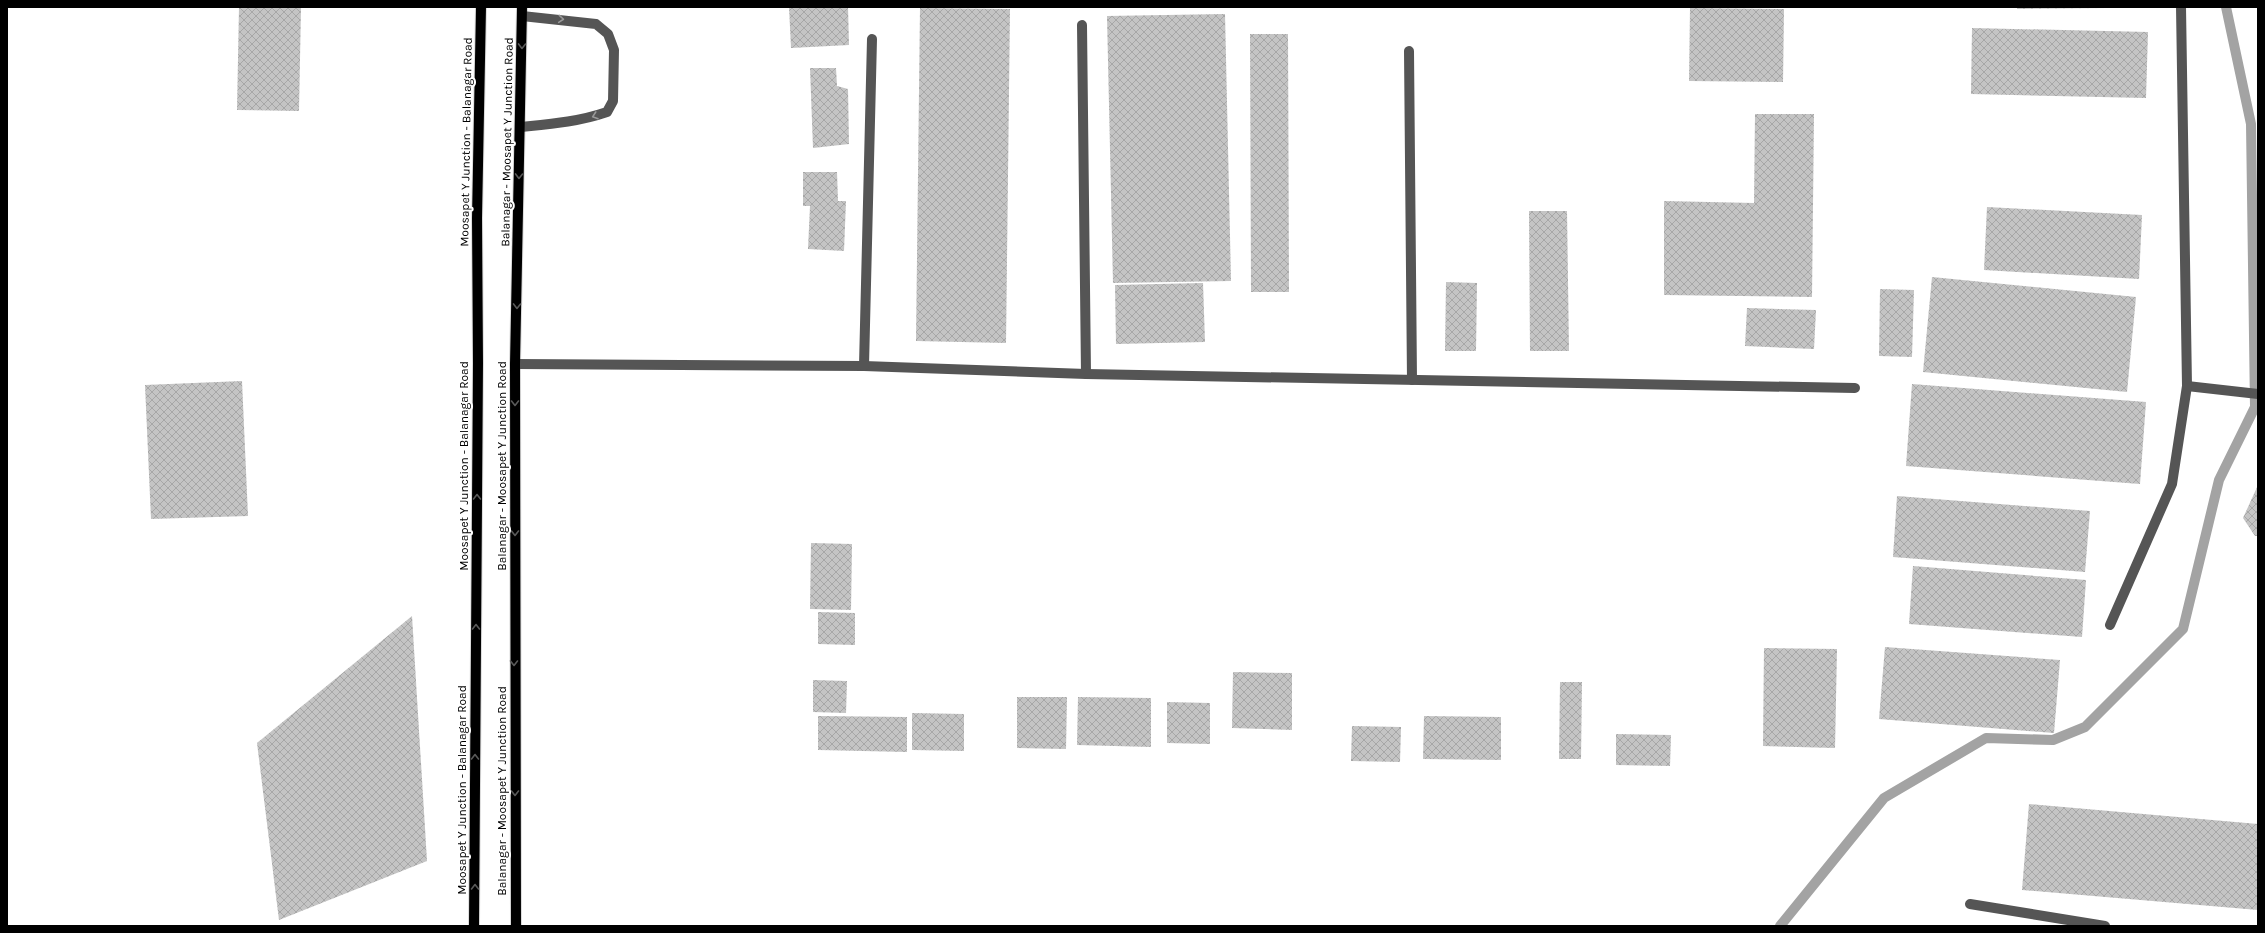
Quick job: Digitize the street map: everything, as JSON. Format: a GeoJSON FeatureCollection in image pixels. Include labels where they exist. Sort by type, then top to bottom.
{"type":"FeatureCollection","features":[{"type":"Feature","properties":{"kind":"main road","name":"Moosapet Y Junction - Balanagar Road"},"geometry":{"type":"LineString","coordinates":[[474,926],[478,363],[477,218],[481,7]]}},
{"type":"Feature","properties":{"kind":"main road","name":"Balanagar - Moosapet Y Junction Road"},"geometry":{"type":"LineString","coordinates":[[516,926],[515,364],[522,12]]}},
{"type":"Feature","properties":{"kind":"street"},"geometry":{"type":"LineString","coordinates":[[2110,625],[2172,484],[2188,386],[2181,7]]}},
{"type":"Feature","properties":{"kind":"street"},"geometry":{"type":"LineString","coordinates":[[520,127],[560,123],[588,118],[607,112],[613,101],[614,50],[608,34],[596,24],[522,12]]}},
{"type":"Feature","properties":{"kind":"street"},"geometry":{"type":"LineString","coordinates":[[1082,25],[1086,374]]}},
{"type":"Feature","properties":{"kind":"street"},"geometry":{"type":"LineString","coordinates":[[864,366],[872,39]]}},
{"type":"Feature","properties":{"kind":"street"},"geometry":{"type":"LineString","coordinates":[[1409,51],[1412,380]]}},
{"type":"Feature","properties":{"kind":"street"},"geometry":{"type":"LineString","coordinates":[[515,364],[864,366],[1086,374],[1855,388]]}},
{"type":"Feature","properties":{"kind":"street"},"geometry":{"type":"LineString","coordinates":[[2188,386],[2258,394]]}},
{"type":"Feature","properties":{"kind":"street"},"geometry":{"type":"LineString","coordinates":[[1970,904],[2105,926]]}},
{"type":"Feature","properties":{"kind":"building"},"geometry":{"type":"Polygon","coordinates":[[[239,7],[301,7],[299,111],[237,110],[239,7]]]}},
{"type":"Feature","properties":{"kind":"building"},"geometry":{"type":"Polygon","coordinates":[[[789,7],[848,7],[849,45],[791,48],[789,7]]]}},
{"type":"Feature","properties":{"kind":"building"},"geometry":{"type":"Polygon","coordinates":[[[2017,7],[2107,7],[2107,8],[2017,9],[2017,7]]]}},
{"type":"Feature","properties":{"kind":"building"},"geometry":{"type":"Polygon","coordinates":[[[920,8],[1010,9],[1006,343],[916,341],[920,8]]]}},
{"type":"Feature","properties":{"kind":"building"},"geometry":{"type":"Polygon","coordinates":[[[1690,8],[1784,9],[1783,82],[1689,81],[1690,8]]]}},
{"type":"Feature","properties":{"kind":"building"},"geometry":{"type":"Polygon","coordinates":[[[1225,14],[1231,281],[1113,283],[1107,16],[1225,14]]]}},
{"type":"Feature","properties":{"kind":"building"},"geometry":{"type":"Polygon","coordinates":[[[1972,28],[2148,32],[2146,98],[1971,94],[1972,28]]]}},
{"type":"Feature","properties":{"kind":"building"},"geometry":{"type":"Polygon","coordinates":[[[1250,34],[1288,34],[1289,292],[1251,292],[1250,34]]]}},
{"type":"Feature","properties":{"kind":"building"},"geometry":{"type":"Polygon","coordinates":[[[810,68],[836,68],[837,86],[848,89],[849,144],[813,148],[810,68]]]}},
{"type":"Feature","properties":{"kind":"building"},"geometry":{"type":"Polygon","coordinates":[[[1755,114],[1814,114],[1812,297],[1664,295],[1664,201],[1754,203],[1755,114]]]}},
{"type":"Feature","properties":{"kind":"building"},"geometry":{"type":"Polygon","coordinates":[[[803,172],[837,172],[838,201],[846,201],[844,251],[808,249],[810,206],[803,206],[803,172]]]}},
{"type":"Feature","properties":{"kind":"building"},"geometry":{"type":"Polygon","coordinates":[[[1987,207],[2142,215],[2139,279],[1984,270],[1987,207]]]}},
{"type":"Feature","properties":{"kind":"building"},"geometry":{"type":"Polygon","coordinates":[[[1529,211],[1567,211],[1569,351],[1530,351],[1529,211]]]}},
{"type":"Feature","properties":{"kind":"building"},"geometry":{"type":"Polygon","coordinates":[[[1932,277],[2136,297],[2127,392],[1923,372],[1932,277]]]}},
{"type":"Feature","properties":{"kind":"building"},"geometry":{"type":"Polygon","coordinates":[[[1446,282],[1477,283],[1476,351],[1445,351],[1446,282]]]}},
{"type":"Feature","properties":{"kind":"building"},"geometry":{"type":"Polygon","coordinates":[[[1203,283],[1205,342],[1116,344],[1115,285],[1203,283]]]}},
{"type":"Feature","properties":{"kind":"building"},"geometry":{"type":"Polygon","coordinates":[[[1880,289],[1914,290],[1912,357],[1879,356],[1880,289]]]}},
{"type":"Feature","properties":{"kind":"building"},"geometry":{"type":"Polygon","coordinates":[[[1747,308],[1816,310],[1814,349],[1745,346],[1747,308]]]}},
{"type":"Feature","properties":{"kind":"building"},"geometry":{"type":"Polygon","coordinates":[[[242,381],[248,516],[151,519],[145,385],[242,381]]]}},
{"type":"Feature","properties":{"kind":"building"},"geometry":{"type":"Polygon","coordinates":[[[1912,384],[2146,402],[2140,484],[1906,466],[1912,384]]]}},
{"type":"Feature","properties":{"kind":"building"},"geometry":{"type":"Polygon","coordinates":[[[2258,485],[2258,536],[2255,536],[2243,518],[2258,485]]]}},
{"type":"Feature","properties":{"kind":"building"},"geometry":{"type":"Polygon","coordinates":[[[1897,496],[2090,511],[2085,572],[1893,557],[1897,496]]]}},
{"type":"Feature","properties":{"kind":"building"},"geometry":{"type":"Polygon","coordinates":[[[811,543],[852,544],[851,610],[810,609],[811,543]]]}},
{"type":"Feature","properties":{"kind":"building"},"geometry":{"type":"Polygon","coordinates":[[[1913,566],[2086,580],[2082,637],[1909,624],[1913,566]]]}},
{"type":"Feature","properties":{"kind":"building"},"geometry":{"type":"Polygon","coordinates":[[[818,612],[855,613],[855,645],[818,644],[818,612]]]}},
{"type":"Feature","properties":{"kind":"building"},"geometry":{"type":"Polygon","coordinates":[[[412,616],[427,861],[279,920],[257,743],[412,616]]]}},
{"type":"Feature","properties":{"kind":"building"},"geometry":{"type":"Polygon","coordinates":[[[1885,647],[2060,660],[2054,733],[1879,719],[1885,647]]]}},
{"type":"Feature","properties":{"kind":"building"},"geometry":{"type":"Polygon","coordinates":[[[1764,648],[1837,649],[1835,748],[1763,746],[1764,648]]]}},
{"type":"Feature","properties":{"kind":"building"},"geometry":{"type":"Polygon","coordinates":[[[1233,672],[1292,673],[1292,730],[1232,728],[1233,672]]]}},
{"type":"Feature","properties":{"kind":"building"},"geometry":{"type":"Polygon","coordinates":[[[813,680],[847,681],[846,713],[813,712],[813,680]]]}},
{"type":"Feature","properties":{"kind":"building"},"geometry":{"type":"Polygon","coordinates":[[[1560,682],[1582,682],[1581,759],[1559,759],[1560,682]]]}},
{"type":"Feature","properties":{"kind":"building"},"geometry":{"type":"Polygon","coordinates":[[[1017,697],[1067,697],[1066,749],[1017,748],[1017,697]]]}},
{"type":"Feature","properties":{"kind":"building"},"geometry":{"type":"Polygon","coordinates":[[[1078,697],[1151,698],[1151,747],[1077,745],[1078,697]]]}},
{"type":"Feature","properties":{"kind":"building"},"geometry":{"type":"Polygon","coordinates":[[[1167,702],[1210,703],[1210,744],[1167,743],[1167,702]]]}},
{"type":"Feature","properties":{"kind":"building"},"geometry":{"type":"Polygon","coordinates":[[[912,713],[964,714],[964,751],[912,750],[912,713]]]}},
{"type":"Feature","properties":{"kind":"building"},"geometry":{"type":"Polygon","coordinates":[[[818,716],[907,717],[907,752],[818,750],[818,716]]]}},
{"type":"Feature","properties":{"kind":"building"},"geometry":{"type":"Polygon","coordinates":[[[1424,716],[1501,717],[1501,760],[1423,759],[1424,716]]]}},
{"type":"Feature","properties":{"kind":"building"},"geometry":{"type":"Polygon","coordinates":[[[1352,726],[1401,727],[1400,762],[1351,761],[1352,726]]]}},
{"type":"Feature","properties":{"kind":"building"},"geometry":{"type":"Polygon","coordinates":[[[1616,734],[1671,735],[1670,766],[1616,765],[1616,734]]]}},
{"type":"Feature","properties":{"kind":"building"},"geometry":{"type":"Polygon","coordinates":[[[2029,804],[2258,824],[2258,910],[2022,890],[2029,804]]]}},
{"type":"Feature","properties":{"kind":"waterway"},"geometry":{"type":"LineString","coordinates":[[1780,926],[1884,798],[1986,738],[2053,740],[2085,727],[2183,629],[2219,480],[2255,407],[2251,124],[2226,7]]}}]}
